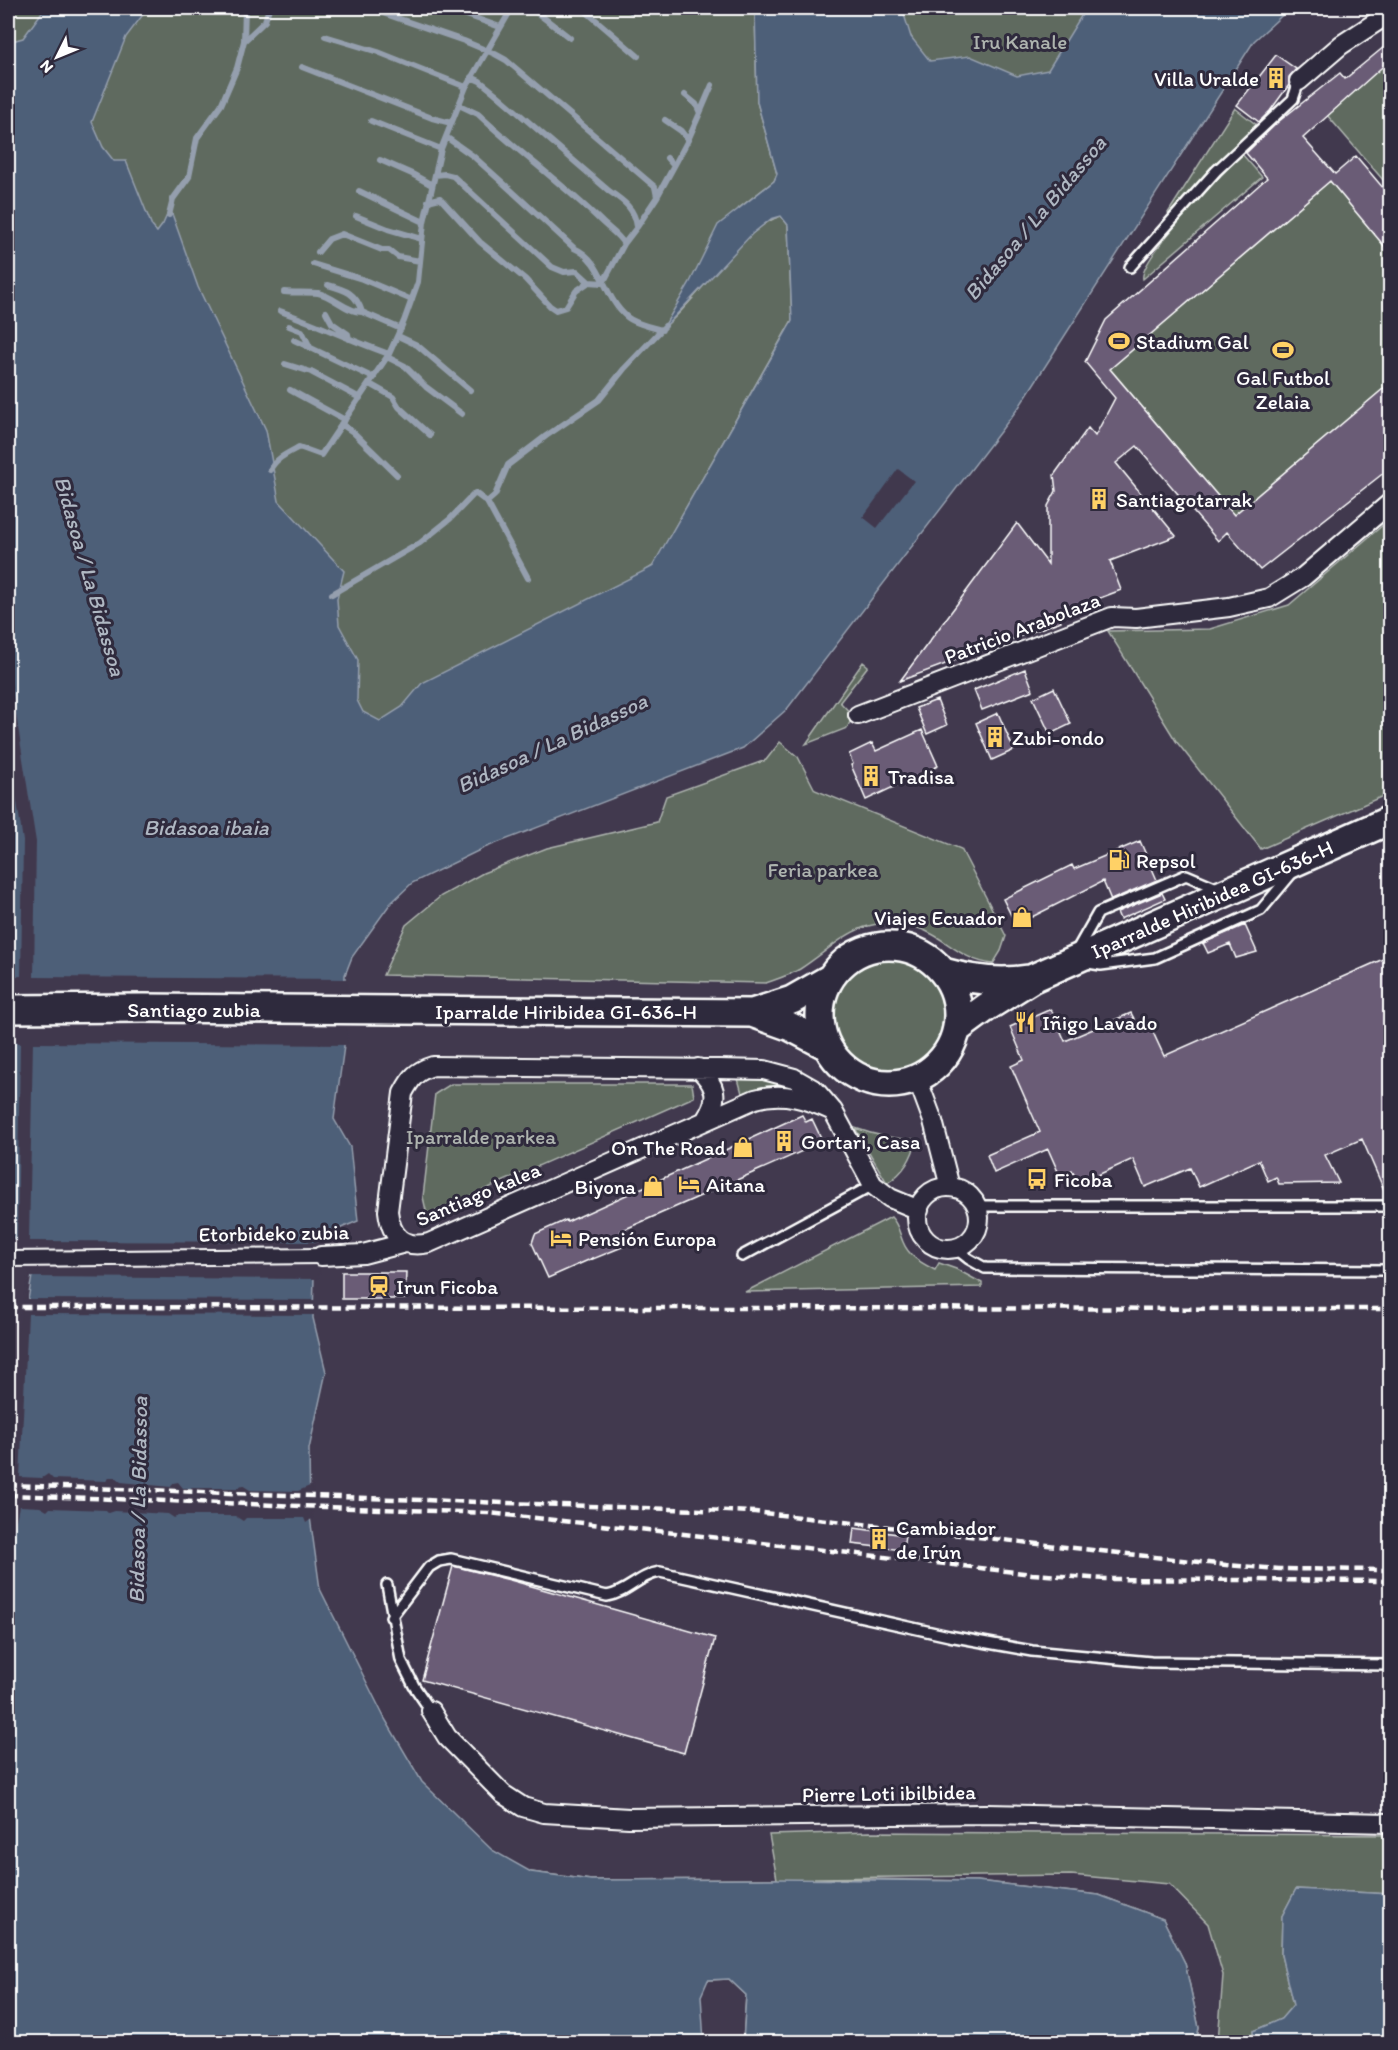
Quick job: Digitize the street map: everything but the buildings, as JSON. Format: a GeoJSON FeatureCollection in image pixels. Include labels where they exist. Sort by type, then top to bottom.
{"type":"FeatureCollection","features":[{"type":"Feature","properties":{"kind":"main road","name":"Iparralde Hiribidea GI-636-H"},"geometry":{"type":"LineString","coordinates":[[957,1029],[1002,996],[1033,978],[1390,820]]}},
{"type":"Feature","properties":{"kind":"main road","name":"Iparralde Hiribidea GI-636-H"},"geometry":{"type":"LineString","coordinates":[[884,945],[901,946],[917,951],[943,972],[951,984],[956,999],[957,1029],[952,1045],[943,1059],[931,1070],[917,1078],[892,1084],[866,1080],[850,1072],[837,1061],[827,1046],[821,1030],[819,1012],[822,995],[829,979],[852,955],[868,948],[884,945]]}},
{"type":"Feature","properties":{"kind":"main road","name":"Iparralde Hiribidea GI-636-H"},"geometry":{"type":"LineString","coordinates":[[943,972],[987,981],[1017,981],[1033,978]]}},
{"type":"Feature","properties":{"kind":"main road","name":"Iparralde Hiribidea GI-636-H"},"geometry":{"type":"LineString","coordinates":[[381,1010],[752,1013],[792,1000],[829,979]]}},
{"type":"Feature","properties":{"kind":"main road","name":"Santiago zubia"},"geometry":{"type":"LineString","coordinates":[[8,1010],[144,1008],[381,1010]]}},
{"type":"Feature","properties":{"kind":"main road","name":"Iparralde Hiribidea GI-636-H"},"geometry":{"type":"LineString","coordinates":[[752,1013],[791,1027],[827,1046]]}},
{"type":"Feature","properties":{"kind":"street"},"geometry":{"type":"LineString","coordinates":[[1299,81],[1341,45],[1390,13]]}},
{"type":"Feature","properties":{"kind":"street","name":"Patricio Arabolaza"},"geometry":{"type":"LineString","coordinates":[[858,715],[1112,616],[1136,618],[1229,607],[1269,598],[1303,577],[1390,503]]}},
{"type":"Feature","properties":{"kind":"street","name":"Santiago kalea"},"geometry":{"type":"LineString","coordinates":[[698,1068],[433,1066],[420,1070],[411,1078],[403,1093],[388,1211],[390,1226],[405,1243],[419,1245],[429,1243],[706,1119],[769,1095],[793,1096],[809,1100],[833,1111]]}},
{"type":"Feature","properties":{"kind":"street"},"geometry":{"type":"LineString","coordinates":[[698,1068],[764,1070],[794,1078],[815,1090],[833,1111],[873,1185],[890,1198],[919,1210]]}},
{"type":"Feature","properties":{"kind":"street"},"geometry":{"type":"LineString","coordinates":[[698,1068],[714,1088],[714,1107],[706,1119]]}},
{"type":"Feature","properties":{"kind":"street"},"geometry":{"type":"LineString","coordinates":[[917,1078],[933,1120],[950,1187]]}},
{"type":"Feature","properties":{"kind":"street"},"geometry":{"type":"LineString","coordinates":[[950,1187],[966,1193],[977,1206],[978,1227],[965,1244],[956,1248],[935,1246],[920,1230],[919,1210],[923,1200],[939,1188],[950,1187]]}},
{"type":"Feature","properties":{"kind":"street","name":"Etorbideko zubia"},"geometry":{"type":"LineString","coordinates":[[8,1259],[321,1256],[363,1254],[405,1243]]}},
{"type":"Feature","properties":{"kind":"street","name":"Pierre Loti ibilbidea"},"geometry":{"type":"LineString","coordinates":[[431,1711],[447,1737],[503,1794],[523,1807],[544,1813],[629,1818],[986,1815],[1390,1823]]}},
{"type":"Feature","properties":{"kind":"lane"},"geometry":{"type":"LineString","coordinates":[[1130,267],[1216,171],[1293,99],[1299,81]]}},
{"type":"Feature","properties":{"kind":"lane"},"geometry":{"type":"LineString","coordinates":[[1071,961],[1101,964],[1155,958],[1261,910],[1306,858]]}},
{"type":"Feature","properties":{"kind":"lane"},"geometry":{"type":"LineString","coordinates":[[742,1256],[873,1185]]}},
{"type":"Feature","properties":{"kind":"lane"},"geometry":{"type":"LineString","coordinates":[[977,1206],[1390,1206]]}},
{"type":"Feature","properties":{"kind":"lane"},"geometry":{"type":"LineString","coordinates":[[956,1248],[985,1268],[1390,1270]]}},
{"type":"Feature","properties":{"kind":"lane"},"geometry":{"type":"LineString","coordinates":[[391,1617],[429,1567],[439,1561],[451,1559],[607,1596],[618,1594],[643,1576],[660,1572],[949,1636],[1032,1651],[1095,1659],[1151,1662],[1390,1665]]}},
{"type":"Feature","properties":{"kind":"lane"},"geometry":{"type":"LineString","coordinates":[[387,1585],[391,1617],[401,1660],[414,1686],[431,1711]]}},
{"type":"Feature","properties":{"kind":"green space"},"geometry":{"type":"Polygon","coordinates":[[[8,8],[755,8],[757,102],[777,174],[774,181],[739,208],[664,327],[751,234],[781,216],[788,225],[792,320],[653,566],[357,753],[8,45],[8,8]]]}},
{"type":"Feature","properties":{"kind":"green space","name":"Iru Kanale"},"geometry":{"type":"Polygon","coordinates":[[[893,8],[1175,8],[993,167],[893,8]]]}},
{"type":"Feature","properties":{"kind":"green space"},"geometry":{"type":"Polygon","coordinates":[[[1390,60],[1390,188],[1327,115],[1390,60]]]}},
{"type":"Feature","properties":{"kind":"green space"},"geometry":{"type":"Polygon","coordinates":[[[1235,108],[1258,126],[1220,160],[1171,217],[1168,213],[1235,108]]]}},
{"type":"Feature","properties":{"kind":"green space"},"geometry":{"type":"Polygon","coordinates":[[[1242,154],[1262,177],[1143,279],[1145,269],[1167,235],[1242,154]]]}},
{"type":"Feature","properties":{"kind":"green space"},"geometry":{"type":"Polygon","coordinates":[[[1330,181],[1390,253],[1390,383],[1234,515],[1110,369],[1330,181]]]}},
{"type":"Feature","properties":{"kind":"green space"},"geometry":{"type":"Polygon","coordinates":[[[1390,519],[1390,793],[1261,849],[1176,741],[1108,631],[1210,629],[1289,605],[1390,519]]]}},
{"type":"Feature","properties":{"kind":"green space"},"geometry":{"type":"Polygon","coordinates":[[[863,662],[868,666],[840,702],[853,716],[847,728],[806,744],[863,662]]]}},
{"type":"Feature","properties":{"kind":"green space","name":"Feria parkea"},"geometry":{"type":"Polygon","coordinates":[[[780,742],[798,757],[815,790],[961,849],[1006,936],[993,964],[970,958],[926,931],[896,923],[865,927],[852,933],[800,969],[766,983],[383,975],[406,925],[441,896],[483,873],[547,848],[657,822],[666,796],[766,760],[780,742]]]}},
{"type":"Feature","properties":{"kind":"green space"},"geometry":{"type":"Polygon","coordinates":[[[888,960],[909,964],[927,976],[939,994],[943,1015],[939,1036],[927,1054],[909,1066],[888,1070],[867,1066],[849,1054],[837,1036],[833,1015],[837,994],[849,976],[867,964],[888,960]]]}},
{"type":"Feature","properties":{"kind":"green space"},"geometry":{"type":"Polygon","coordinates":[[[737,1075],[760,1076],[805,1090],[743,1097],[737,1075]]]}},
{"type":"Feature","properties":{"kind":"green space","name":"Iparralde parkea"},"geometry":{"type":"Polygon","coordinates":[[[451,1084],[692,1084],[694,1097],[427,1215],[423,1197],[435,1094],[451,1084]]]}},
{"type":"Feature","properties":{"kind":"green space"},"geometry":{"type":"Polygon","coordinates":[[[855,1128],[886,1137],[917,1139],[913,1152],[898,1175],[887,1183],[855,1128]]]}},
{"type":"Feature","properties":{"kind":"green space"},"geometry":{"type":"Polygon","coordinates":[[[891,1217],[906,1247],[916,1259],[935,1270],[939,1263],[956,1269],[982,1283],[982,1287],[745,1292],[891,1217]]]}},
{"type":"Feature","properties":{"kind":"green space"},"geometry":{"type":"Polygon","coordinates":[[[870,1832],[1390,1835],[1390,1894],[1296,1889],[1282,1916],[1281,1955],[1293,2005],[1281,2019],[1253,2031],[1254,2042],[1218,2042],[1223,1975],[1208,1924],[1169,1884],[1071,1875],[814,1878],[977,1881],[1099,1895],[1163,1919],[1185,1963],[1199,2028],[1196,2042],[743,2042],[746,1995],[729,1979],[708,1980],[531,1872],[591,1880],[777,1879],[769,1835],[870,1832]]]}},
{"type":"Feature","properties":{"kind":"water"},"geometry":{"type":"Polygon","coordinates":[[[45,8],[148,8],[126,37],[92,122],[103,147],[114,161],[126,161],[152,226],[157,232],[170,208],[198,287],[266,430],[279,501],[344,571],[337,599],[339,625],[358,660],[357,700],[363,712],[380,721],[402,707],[422,683],[652,567],[792,321],[788,225],[781,216],[771,219],[752,234],[662,330],[690,282],[718,225],[774,181],[777,174],[757,102],[755,8],[902,8],[911,37],[930,61],[970,56],[1017,76],[1048,70],[1086,8],[1290,8],[1254,41],[1019,407],[787,709],[743,748],[484,848],[412,883],[390,904],[352,957],[345,975],[344,1046],[334,1119],[350,1147],[358,1221],[317,1238],[317,1272],[314,1276],[313,1318],[326,1372],[309,1449],[310,1517],[320,1589],[385,1719],[422,1782],[492,1850],[531,1872],[591,1880],[977,1881],[1099,1895],[1163,1919],[1185,1963],[1199,2028],[1196,2042],[743,2042],[746,1995],[729,1979],[708,1980],[701,1996],[704,2042],[8,2042],[8,1389],[33,1270],[10,1232],[8,1215],[14,951],[12,834],[8,805],[8,42],[23,38],[45,8]]]}},
{"type":"Feature","properties":{"kind":"water"},"geometry":{"type":"Polygon","coordinates":[[[1296,1889],[1390,1894],[1390,2042],[1254,2042],[1253,2031],[1281,2019],[1293,2005],[1281,1955],[1282,1916],[1296,1889]]]}},
{"type":"Feature","properties":{"kind":"pier"},"geometry":{"type":"Polygon","coordinates":[[[898,469],[914,481],[877,528],[863,517],[898,469]]]}},
{"type":"Feature","properties":{"kind":"pier"},"geometry":{"type":"Polygon","coordinates":[[[8,663],[36,842],[34,977],[348,979],[347,1045],[33,1043],[29,1241],[320,1242],[320,1272],[317,1279],[29,1277],[30,1270],[12,1241],[17,1241],[20,1043],[10,1042],[10,977],[21,976],[23,841],[8,744],[8,663]]]}},
{"type":"Feature","properties":{"kind":"pier"},"geometry":{"type":"Polygon","coordinates":[[[28,1279],[28,1299],[315,1300],[315,1315],[28,1314],[20,1477],[42,1478],[48,1474],[53,1479],[106,1481],[110,1477],[115,1477],[121,1482],[171,1487],[173,1483],[178,1482],[183,1488],[237,1488],[242,1485],[250,1490],[298,1491],[312,1485],[313,1518],[306,1523],[304,1518],[246,1518],[243,1521],[235,1516],[178,1516],[174,1518],[168,1514],[114,1511],[108,1513],[105,1510],[50,1508],[47,1511],[40,1507],[19,1506],[8,1560],[8,1477],[14,1349],[28,1279]]]}},
{"type":"Feature","properties":{"kind":"waterway"},"geometry":{"type":"LineString","coordinates":[[244,41],[245,8]]}},
{"type":"Feature","properties":{"kind":"waterway"},"geometry":{"type":"LineString","coordinates":[[169,215],[173,199],[189,177],[197,138],[221,105],[237,68],[244,41],[265,21],[269,8]]}},
{"type":"Feature","properties":{"kind":"waterway"},"geometry":{"type":"LineString","coordinates":[[368,8],[464,41],[506,60],[655,187],[657,197],[637,227]]}},
{"type":"Feature","properties":{"kind":"waterway"},"geometry":{"type":"LineString","coordinates":[[447,8],[500,27]]}},
{"type":"Feature","properties":{"kind":"waterway"},"geometry":{"type":"LineString","coordinates":[[270,470],[279,459],[299,447],[321,455],[389,354],[418,282],[424,222],[441,149],[466,87],[512,8]]}},
{"type":"Feature","properties":{"kind":"waterway"},"geometry":{"type":"LineString","coordinates":[[531,8],[570,38]]}},
{"type":"Feature","properties":{"kind":"waterway"},"geometry":{"type":"LineString","coordinates":[[582,8],[638,56]]}},
{"type":"Feature","properties":{"kind":"waterway"},"geometry":{"type":"LineString","coordinates":[[626,8],[631,11]]}},
{"type":"Feature","properties":{"kind":"waterway"},"geometry":{"type":"LineString","coordinates":[[325,36],[378,52],[466,87]]}},
{"type":"Feature","properties":{"kind":"waterway"},"geometry":{"type":"LineString","coordinates":[[302,67],[432,118],[451,123]]}},
{"type":"Feature","properties":{"kind":"waterway"},"geometry":{"type":"LineString","coordinates":[[471,77],[495,93],[628,206],[634,215],[637,227],[624,244]]}},
{"type":"Feature","properties":{"kind":"waterway"},"geometry":{"type":"LineString","coordinates":[[700,113],[712,85]]}},
{"type":"Feature","properties":{"kind":"waterway"},"geometry":{"type":"LineString","coordinates":[[685,95],[696,104],[700,113],[688,140]]}},
{"type":"Feature","properties":{"kind":"waterway"},"geometry":{"type":"LineString","coordinates":[[459,105],[478,114],[622,240],[624,244],[603,283]]}},
{"type":"Feature","properties":{"kind":"waterway"},"geometry":{"type":"LineString","coordinates":[[665,120],[681,131],[688,140],[674,166]]}},
{"type":"Feature","properties":{"kind":"waterway"},"geometry":{"type":"LineString","coordinates":[[371,121],[441,149]]}},
{"type":"Feature","properties":{"kind":"waterway"},"geometry":{"type":"LineString","coordinates":[[446,137],[473,156],[574,248],[584,254],[597,270],[612,299],[627,317],[662,330]]}},
{"type":"Feature","properties":{"kind":"waterway"},"geometry":{"type":"LineString","coordinates":[[657,197],[674,166],[667,158]]}},
{"type":"Feature","properties":{"kind":"waterway"},"geometry":{"type":"LineString","coordinates":[[380,160],[432,185]]}},
{"type":"Feature","properties":{"kind":"waterway"},"geometry":{"type":"LineString","coordinates":[[435,175],[453,176],[552,267],[564,272],[577,271],[589,282]]}},
{"type":"Feature","properties":{"kind":"waterway"},"geometry":{"type":"LineString","coordinates":[[359,191],[424,222]]}},
{"type":"Feature","properties":{"kind":"waterway"},"geometry":{"type":"LineString","coordinates":[[428,201],[440,198],[480,242],[525,279],[556,310],[566,307],[576,291],[589,282],[603,283]]}},
{"type":"Feature","properties":{"kind":"waterway"},"geometry":{"type":"LineString","coordinates":[[356,216],[422,239]]}},
{"type":"Feature","properties":{"kind":"waterway"},"geometry":{"type":"LineString","coordinates":[[318,252],[329,239],[342,234],[382,250],[389,250],[398,257],[420,261]]}},
{"type":"Feature","properties":{"kind":"waterway"},"geometry":{"type":"LineString","coordinates":[[313,264],[362,279],[412,300]]}},
{"type":"Feature","properties":{"kind":"waterway"},"geometry":{"type":"LineString","coordinates":[[328,285],[353,296],[362,312],[401,329]]}},
{"type":"Feature","properties":{"kind":"waterway"},"geometry":{"type":"LineString","coordinates":[[284,292],[318,293],[362,312]]}},
{"type":"Feature","properties":{"kind":"waterway"},"geometry":{"type":"LineString","coordinates":[[280,311],[389,354]]}},
{"type":"Feature","properties":{"kind":"waterway"},"geometry":{"type":"LineString","coordinates":[[326,312],[332,323],[348,334],[349,339]]}},
{"type":"Feature","properties":{"kind":"waterway"},"geometry":{"type":"LineString","coordinates":[[289,326],[302,331],[310,347]]}},
{"type":"Feature","properties":{"kind":"waterway"},"geometry":{"type":"LineString","coordinates":[[332,594],[420,543],[450,519],[475,493],[487,502],[495,495],[508,465],[599,400],[624,369],[665,326]]}},
{"type":"Feature","properties":{"kind":"waterway"},"geometry":{"type":"LineString","coordinates":[[398,336],[417,345],[470,390]]}},
{"type":"Feature","properties":{"kind":"waterway"},"geometry":{"type":"LineString","coordinates":[[294,340],[374,378]]}},
{"type":"Feature","properties":{"kind":"waterway"},"geometry":{"type":"LineString","coordinates":[[387,357],[405,366],[426,387],[462,414]]}},
{"type":"Feature","properties":{"kind":"waterway"},"geometry":{"type":"LineString","coordinates":[[285,364],[311,372],[360,398]]}},
{"type":"Feature","properties":{"kind":"waterway"},"geometry":{"type":"LineString","coordinates":[[370,384],[393,397],[399,407],[430,435]]}},
{"type":"Feature","properties":{"kind":"waterway"},"geometry":{"type":"LineString","coordinates":[[290,390],[345,420]]}},
{"type":"Feature","properties":{"kind":"waterway"},"geometry":{"type":"LineString","coordinates":[[341,424],[353,432],[397,475]]}},
{"type":"Feature","properties":{"kind":"waterway"},"geometry":{"type":"LineString","coordinates":[[487,502],[528,578]]}},
{"type":"Feature","properties":{"kind":"railway"},"geometry":{"type":"LineString","coordinates":[[8,1307],[1390,1309]]}},
{"type":"Feature","properties":{"kind":"railway"},"geometry":{"type":"LineString","coordinates":[[8,1485],[755,1512],[1226,1565],[1279,1569],[1390,1570]]}},
{"type":"Feature","properties":{"kind":"railway"},"geometry":{"type":"LineString","coordinates":[[8,1495],[488,1513],[1032,1574],[1105,1579],[1390,1581]]}},
{"type":"Feature","properties":{"kind":"place","name":"Villa Uralde"},"geometry":{"type":"Point","coordinates":[1276,78]}},
{"type":"Feature","properties":{"kind":"place","name":"Stadium Gal"},"geometry":{"type":"Point","coordinates":[1119,341]}},
{"type":"Feature","properties":{"kind":"place","name":"Gal Futbol Zelaia"},"geometry":{"type":"Point","coordinates":[1283,350]}},
{"type":"Feature","properties":{"kind":"place","name":"Santiagotarrak"},"geometry":{"type":"Point","coordinates":[1099,499]}},
{"type":"Feature","properties":{"kind":"place","name":"Zubi-ondo"},"geometry":{"type":"Point","coordinates":[995,737]}},
{"type":"Feature","properties":{"kind":"place","name":"Tradisa"},"geometry":{"type":"Point","coordinates":[871,776]}},
{"type":"Feature","properties":{"kind":"place","name":"Repsol"},"geometry":{"type":"Point","coordinates":[1119,860]}},
{"type":"Feature","properties":{"kind":"place","name":"Viajes Ecuador"},"geometry":{"type":"Point","coordinates":[1022,917]}},
{"type":"Feature","properties":{"kind":"place","name":"Iñigo Lavado"},"geometry":{"type":"Point","coordinates":[1025,1022]}},
{"type":"Feature","properties":{"kind":"place","name":"Gortari, Casa"},"geometry":{"type":"Point","coordinates":[784,1141]}},
{"type":"Feature","properties":{"kind":"place","name":"On The Road"},"geometry":{"type":"Point","coordinates":[743,1147]}},
{"type":"Feature","properties":{"kind":"place","name":"Ficoba"},"geometry":{"type":"Point","coordinates":[1037,1179]}},
{"type":"Feature","properties":{"kind":"place","name":"Aitana"},"geometry":{"type":"Point","coordinates":[689,1184]}},
{"type":"Feature","properties":{"kind":"place","name":"Biyona"},"geometry":{"type":"Point","coordinates":[653,1186]}},
{"type":"Feature","properties":{"kind":"place","name":"Pensión Europa"},"geometry":{"type":"Point","coordinates":[561,1238]}},
{"type":"Feature","properties":{"kind":"place","name":"Irun Ficoba"},"geometry":{"type":"Point","coordinates":[379,1286]}},
{"type":"Feature","properties":{"kind":"place","name":"Cambiador de Irún"},"geometry":{"type":"Point","coordinates":[879,1539]}},
{"type":"Feature","properties":{"kind":"water label","name":"Bidasoa / La Bidassoa"},"geometry":{"type":"Point","coordinates":[1035,218]}},
{"type":"Feature","properties":{"kind":"water label","name":"Bidasoa / La Bidassoa"},"geometry":{"type":"Point","coordinates":[90,576]}},
{"type":"Feature","properties":{"kind":"water label","name":"Bidasoa / La Bidassoa"},"geometry":{"type":"Point","coordinates":[552,743]}},
{"type":"Feature","properties":{"kind":"water label","name":"Bidasoa ibaia"},"geometry":{"type":"Point","coordinates":[206,827]}},
{"type":"Feature","properties":{"kind":"water label","name":"Bidasoa / La Bidassoa"},"geometry":{"type":"Point","coordinates":[138,1500]}}]}
